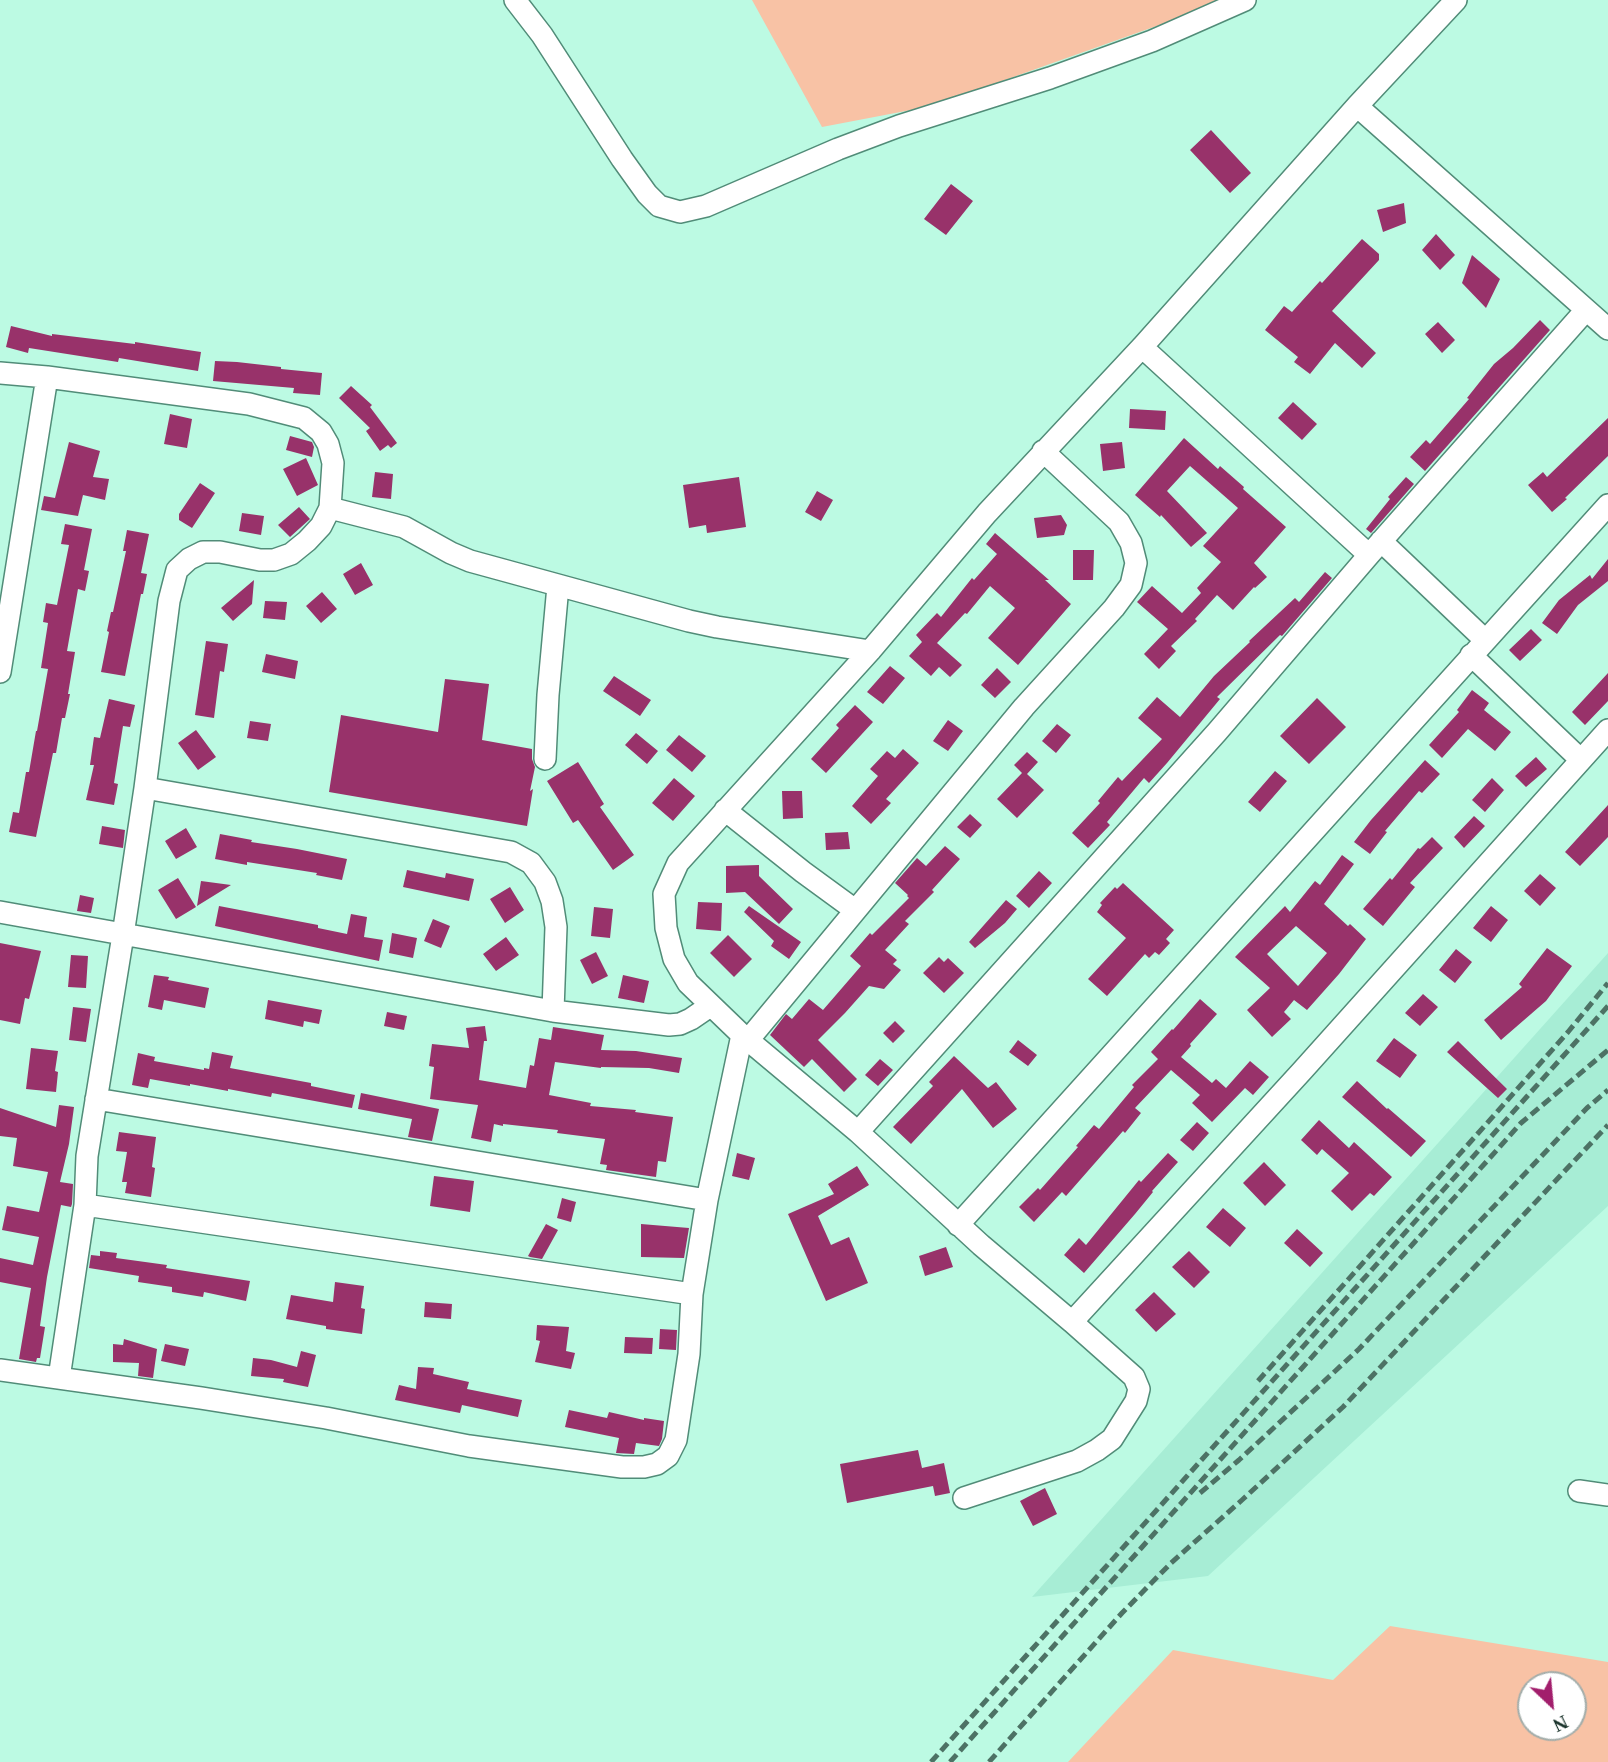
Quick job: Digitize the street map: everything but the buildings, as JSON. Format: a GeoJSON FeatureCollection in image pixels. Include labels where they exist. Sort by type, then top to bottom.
{"type":"FeatureCollection","features":[{"type":"Feature","properties":{"kind":"street"},"geometry":{"type":"LineString","coordinates":[[515,0],[542,35],[647,194],[659,206],[680,212],[706,206],[898,126],[1050,78],[1152,41],[1245,0]]}},
{"type":"Feature","properties":{"kind":"street"},"geometry":{"type":"LineString","coordinates":[[964,1498],[1077,1461],[1097,1450],[1112,1439],[1136,1401],[1139,1389],[1134,1377],[958,1225],[858,1132],[710,1006],[688,984],[674,959],[666,928],[664,894],[678,863],[724,810],[870,651],[943,563],[1043,452],[1456,0]]}},
{"type":"Feature","properties":{"kind":"street"},"geometry":{"type":"LineString","coordinates":[[1357,106],[1608,330]]}},
{"type":"Feature","properties":{"kind":"street"},"geometry":{"type":"LineString","coordinates":[[858,1132],[1217,732],[1375,548],[1586,310]]}},
{"type":"Feature","properties":{"kind":"street"},"geometry":{"type":"LineString","coordinates":[[1142,346],[1375,548],[1478,648],[1581,760]]}},
{"type":"Feature","properties":{"kind":"street"},"geometry":{"type":"LineString","coordinates":[[0,373],[249,404],[303,418],[321,432],[328,444],[332,463],[330,508],[321,526],[291,554],[274,560],[260,560],[220,552],[203,552],[188,559],[177,570],[169,601],[145,788],[87,1156],[85,1205],[59,1378]]}},
{"type":"Feature","properties":{"kind":"street"},"geometry":{"type":"LineString","coordinates":[[0,673],[47,377]]}},
{"type":"Feature","properties":{"kind":"street"},"geometry":{"type":"LineString","coordinates":[[0,1370],[201,1398],[326,1418],[469,1446],[622,1467],[657,1464],[668,1455],[676,1440],[689,1354],[692,1294],[707,1200],[746,1037],[1024,707],[1131,586],[1136,563],[1132,542],[1119,522],[1043,452]]}},
{"type":"Feature","properties":{"kind":"street"},"geometry":{"type":"LineString","coordinates":[[958,1225],[1608,505]]}},
{"type":"Feature","properties":{"kind":"street"},"geometry":{"type":"LineString","coordinates":[[330,508],[404,527],[470,561],[558,586],[717,627],[870,651]]}},
{"type":"Feature","properties":{"kind":"street"},"geometry":{"type":"LineString","coordinates":[[545,759],[558,586]]}},
{"type":"Feature","properties":{"kind":"street"},"geometry":{"type":"LineString","coordinates":[[1072,1322],[1293,1082],[1608,730]]}},
{"type":"Feature","properties":{"kind":"street"},"geometry":{"type":"LineString","coordinates":[[145,788],[511,852],[531,863],[545,882],[552,901],[556,927],[553,1011]]}},
{"type":"Feature","properties":{"kind":"street"},"geometry":{"type":"LineString","coordinates":[[724,810],[855,910]]}},
{"type":"Feature","properties":{"kind":"street"},"geometry":{"type":"LineString","coordinates":[[0,912],[553,1011],[669,1026],[691,1019],[710,1006]]}},
{"type":"Feature","properties":{"kind":"street"},"geometry":{"type":"LineString","coordinates":[[96,1099],[707,1200]]}},
{"type":"Feature","properties":{"kind":"street"},"geometry":{"type":"LineString","coordinates":[[85,1205],[692,1294]]}},
{"type":"Feature","properties":{"kind":"street"},"geometry":{"type":"LineString","coordinates":[[1579,1491],[1608,1494]]}},
{"type":"Feature","properties":{"kind":"shaded area"},"geometry":{"type":"Polygon","coordinates":[[[752,0],[1219,0],[1165,23],[932,106],[822,127],[752,0]]]}},
{"type":"Feature","properties":{"kind":"shaded area"},"geometry":{"type":"Polygon","coordinates":[[[1608,953],[1608,1206],[1208,1576],[1032,1597],[1608,953]]]}},
{"type":"Feature","properties":{"kind":"shaded area"},"geometry":{"type":"Polygon","coordinates":[[[1390,1626],[1608,1662],[1608,1762],[1068,1762],[1173,1650],[1333,1680],[1390,1626]]]}},
{"type":"Feature","properties":{"kind":"railway"},"geometry":{"type":"LineString","coordinates":[[1258,1381],[1568,1032],[1608,983]]}},
{"type":"Feature","properties":{"kind":"railway"},"geometry":{"type":"LineString","coordinates":[[931,1762],[1608,1006]]}},
{"type":"Feature","properties":{"kind":"railway"},"geometry":{"type":"LineString","coordinates":[[950,1762],[1521,1123],[1608,1050]]}},
{"type":"Feature","properties":{"kind":"railway"},"geometry":{"type":"LineString","coordinates":[[1200,1493],[1359,1349],[1587,1108],[1608,1090]]}},
{"type":"Feature","properties":{"kind":"railway"},"geometry":{"type":"LineString","coordinates":[[989,1762],[1122,1613],[1171,1563],[1343,1407],[1608,1125]]}}]}
